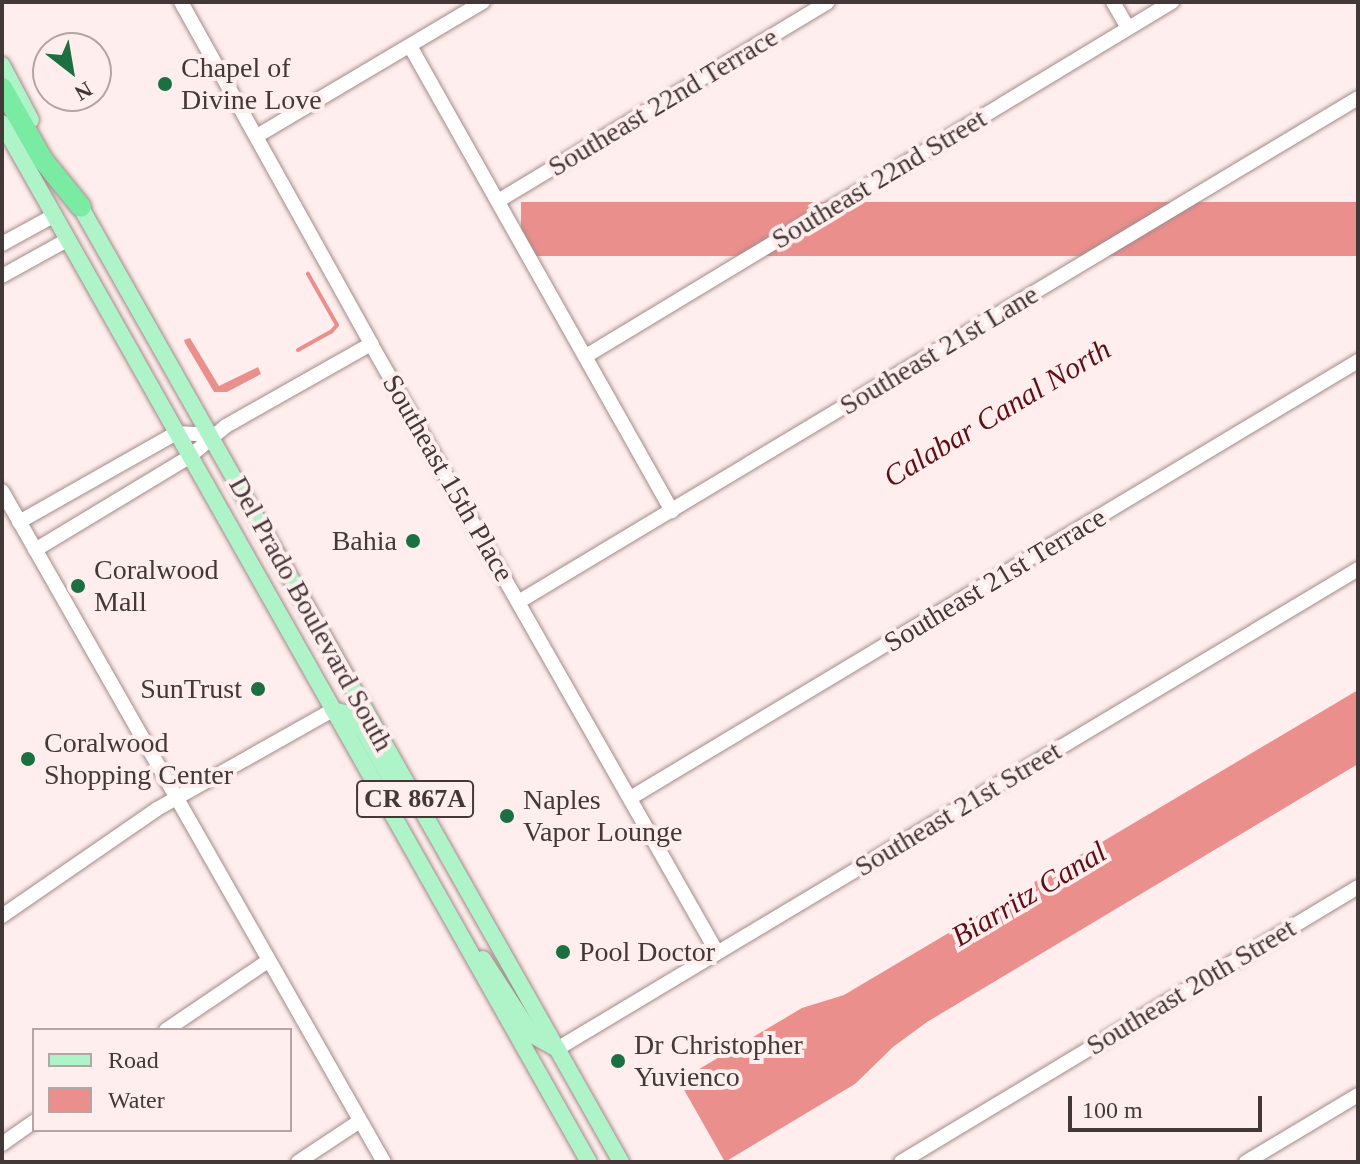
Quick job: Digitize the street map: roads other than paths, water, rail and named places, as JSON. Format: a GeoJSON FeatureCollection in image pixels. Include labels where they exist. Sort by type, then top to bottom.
{"type":"FeatureCollection","features":[{"type":"Feature","properties":{"kind":"highway"},"geometry":{"type":"LineString","coordinates":[[2,88],[52,174],[81,207]]}},
{"type":"Feature","properties":{"kind":"main road","name":"Del Prado Boulevard South"},"geometry":{"type":"LineString","coordinates":[[2,65],[621,1162]]}},
{"type":"Feature","properties":{"kind":"main road","name":"Del Prado Boulevard South"},"geometry":{"type":"LineString","coordinates":[[2,123],[589,1162]]}},
{"type":"Feature","properties":{"kind":"main road"},"geometry":{"type":"LineString","coordinates":[[333,710],[345,713],[362,728],[393,783],[425,816]]}},
{"type":"Feature","properties":{"kind":"main road"},"geometry":{"type":"LineString","coordinates":[[462,939],[491,969],[534,1038],[557,1049]]}},
{"type":"Feature","properties":{"kind":"street","name":"Southeast 15th Place"},"geometry":{"type":"LineString","coordinates":[[181,2],[371,344],[632,797],[717,952]]}},
{"type":"Feature","properties":{"kind":"street"},"geometry":{"type":"LineString","coordinates":[[257,136],[483,2]]}},
{"type":"Feature","properties":{"kind":"street","name":"Southeast 22nd Terrace"},"geometry":{"type":"LineString","coordinates":[[498,201],[828,2]]}},
{"type":"Feature","properties":{"kind":"street"},"geometry":{"type":"LineString","coordinates":[[1113,2],[1128,28]]}},
{"type":"Feature","properties":{"kind":"street","name":"Southeast 22nd Street"},"geometry":{"type":"LineString","coordinates":[[586,356],[1172,2]]}},
{"type":"Feature","properties":{"kind":"street"},"geometry":{"type":"LineString","coordinates":[[410,46],[672,511]]}},
{"type":"Feature","properties":{"kind":"street","name":"Southeast 21st Lane"},"geometry":{"type":"LineString","coordinates":[[520,601],[1358,98]]}},
{"type":"Feature","properties":{"kind":"street"},"geometry":{"type":"LineString","coordinates":[[2,244],[53,216]]}},
{"type":"Feature","properties":{"kind":"street"},"geometry":{"type":"LineString","coordinates":[[2,276],[67,240]]}},
{"type":"Feature","properties":{"kind":"street"},"geometry":{"type":"LineString","coordinates":[[35,550],[189,457],[210,435],[371,344]]}},
{"type":"Feature","properties":{"kind":"street","name":"Southeast 21st Terrace"},"geometry":{"type":"LineString","coordinates":[[632,797],[1358,361]]}},
{"type":"Feature","properties":{"kind":"street"},"geometry":{"type":"LineString","coordinates":[[19,522],[176,433],[210,435]]}},
{"type":"Feature","properties":{"kind":"street"},"geometry":{"type":"LineString","coordinates":[[2,491],[384,1162]]}},
{"type":"Feature","properties":{"kind":"street","name":"Southeast 21st Street"},"geometry":{"type":"LineString","coordinates":[[557,1049],[1358,569]]}},
{"type":"Feature","properties":{"kind":"street"},"geometry":{"type":"LineString","coordinates":[[2,916],[176,798],[333,710]]}},
{"type":"Feature","properties":{"kind":"street","name":"Southeast 20th Street"},"geometry":{"type":"LineString","coordinates":[[901,1162],[1358,887]]}},
{"type":"Feature","properties":{"kind":"street"},"geometry":{"type":"LineString","coordinates":[[169,1028],[268,961]]}},
{"type":"Feature","properties":{"kind":"street"},"geometry":{"type":"LineString","coordinates":[[1246,1162],[1358,1095]]}},
{"type":"Feature","properties":{"kind":"street"},"geometry":{"type":"LineString","coordinates":[[298,1162],[360,1121]]}},
{"type":"Feature","properties":{"kind":"street"},"geometry":{"type":"LineString","coordinates":[[2,1144],[32,1123]]}},
{"type":"Feature","properties":{"kind":"water"},"geometry":{"type":"Polygon","coordinates":[[[521,202],[1358,202],[1358,256],[521,256],[521,202]]]}},
{"type":"Feature","properties":{"kind":"water"},"geometry":{"type":"Polygon","coordinates":[[[190,338],[219,386],[258,367],[261,374],[227,392],[214,392],[185,343],[184,340],[190,338]]]}},
{"type":"Feature","properties":{"kind":"water","name":"Biarritz Canal"},"geometry":{"type":"Polygon","coordinates":[[[1358,690],[1358,764],[927,1022],[893,1047],[855,1084],[725,1162],[679,1081],[802,1008],[844,995],[1358,690]]]}},
{"type":"Feature","properties":{"kind":"waterway"},"geometry":{"type":"LineString","coordinates":[[298,350],[331,332],[337,325],[308,274]]}},
{"type":"Feature","properties":{"kind":"place","name":"Chapel of Divine Love"},"geometry":{"type":"Point","coordinates":[165,84]}},
{"type":"Feature","properties":{"kind":"place","name":"Bahia"},"geometry":{"type":"Point","coordinates":[413,541]}},
{"type":"Feature","properties":{"kind":"place","name":"Coralwood Mall"},"geometry":{"type":"Point","coordinates":[78,586]}},
{"type":"Feature","properties":{"kind":"place","name":"SunTrust"},"geometry":{"type":"Point","coordinates":[258,689]}},
{"type":"Feature","properties":{"kind":"place","name":"Coralwood Shopping Center"},"geometry":{"type":"Point","coordinates":[28,759]}},
{"type":"Feature","properties":{"kind":"place","name":"Naples Vapor Lounge"},"geometry":{"type":"Point","coordinates":[507,816]}},
{"type":"Feature","properties":{"kind":"place","name":"Pool Doctor"},"geometry":{"type":"Point","coordinates":[563,952]}},
{"type":"Feature","properties":{"kind":"place","name":"Dr Christopher Yuvienco"},"geometry":{"type":"Point","coordinates":[618,1061]}},
{"type":"Feature","properties":{"kind":"water label","name":"Calabar Canal North"},"geometry":{"type":"Point","coordinates":[997,413]}}]}
